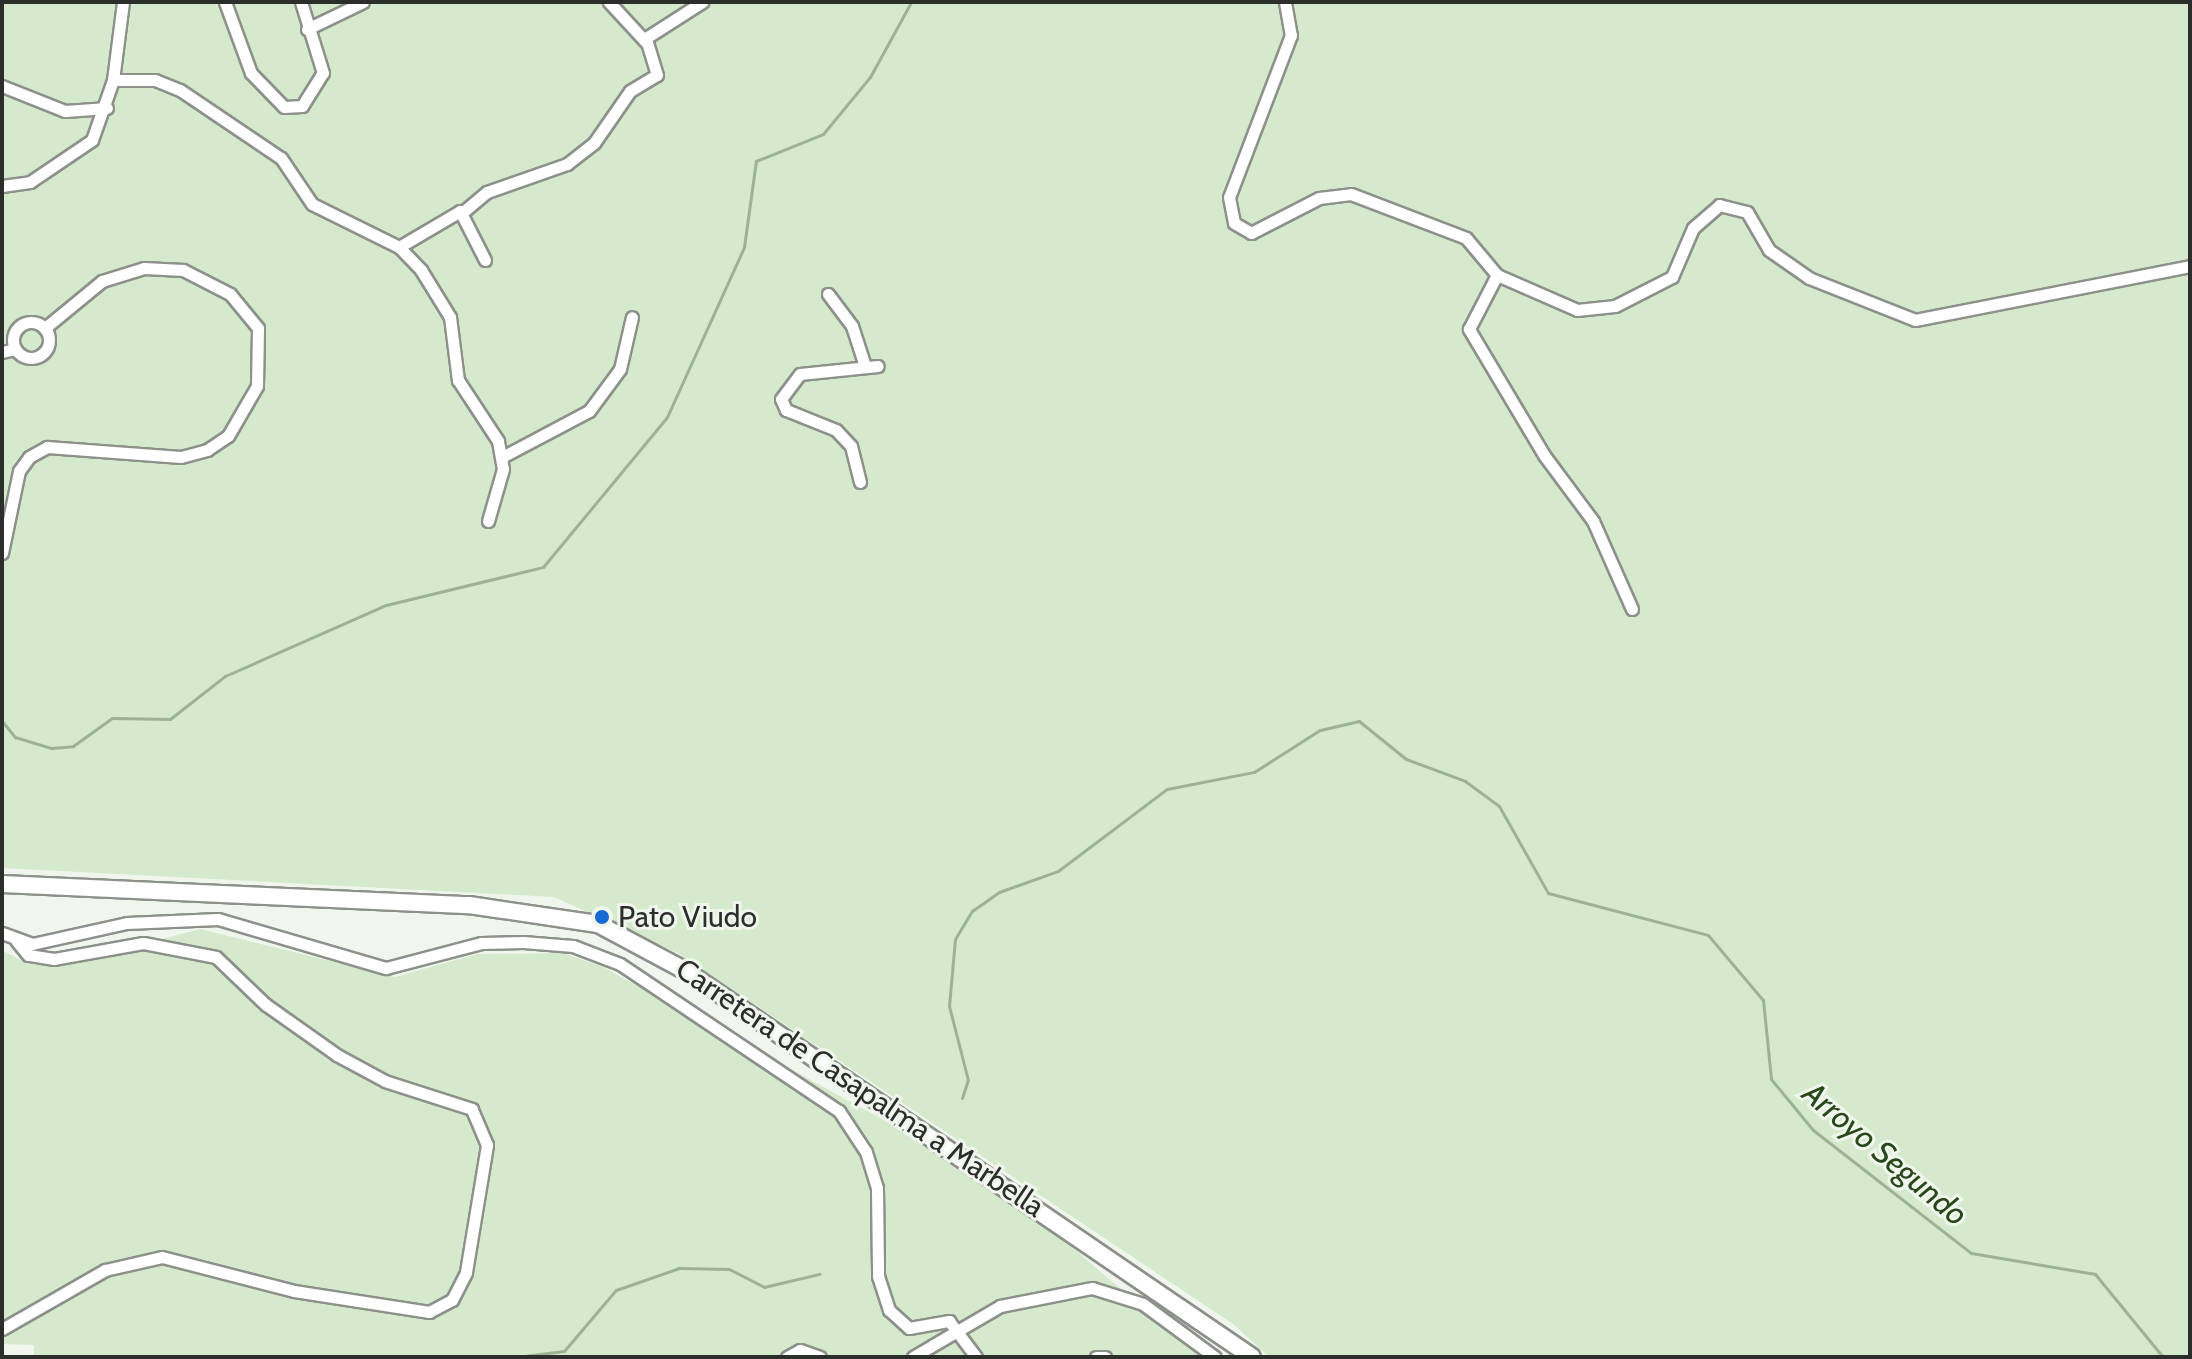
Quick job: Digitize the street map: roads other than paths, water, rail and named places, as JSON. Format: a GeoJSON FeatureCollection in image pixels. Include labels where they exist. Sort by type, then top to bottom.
{"type":"FeatureCollection","features":[{"type":"Feature","properties":{"kind":"main road","name":"Carretera de Casapalma a Marbella"},"geometry":{"type":"LineString","coordinates":[[2,884],[469,905],[598,924],[686,971],[1252,1357]]}},
{"type":"Feature","properties":{"kind":"street"},"geometry":{"type":"LineString","coordinates":[[2,186],[56,168],[92,140],[107,108],[123,2]]}},
{"type":"Feature","properties":{"kind":"street"},"geometry":{"type":"LineString","coordinates":[[225,2],[251,73],[284,107],[314,96],[323,73],[301,2]]}},
{"type":"Feature","properties":{"kind":"street"},"geometry":{"type":"LineString","coordinates":[[307,29],[363,2]]}},
{"type":"Feature","properties":{"kind":"street"},"geometry":{"type":"LineString","coordinates":[[399,247],[463,212],[487,192],[567,164],[611,129],[630,91],[657,75],[645,41],[609,2]]}},
{"type":"Feature","properties":{"kind":"street"},"geometry":{"type":"LineString","coordinates":[[645,41],[702,2]]}},
{"type":"Feature","properties":{"kind":"street"},"geometry":{"type":"LineString","coordinates":[[1285,2],[1291,35],[1229,197],[1234,223],[1251,233],[1319,198],[1351,194],[1466,238],[1497,275],[1577,310],[1615,306],[1672,277],[1693,228],[1719,205],[1747,212],[1769,250],[1809,278],[1915,320],[2190,266]]}},
{"type":"Feature","properties":{"kind":"street"},"geometry":{"type":"LineString","coordinates":[[113,80],[168,83],[281,158],[312,204],[399,247],[441,297],[455,339],[458,380],[487,414],[502,457],[488,521]]}},
{"type":"Feature","properties":{"kind":"street"},"geometry":{"type":"LineString","coordinates":[[2,86],[65,111],[107,108]]}},
{"type":"Feature","properties":{"kind":"street"},"geometry":{"type":"LineString","coordinates":[[463,212],[485,260]]}},
{"type":"Feature","properties":{"kind":"street"},"geometry":{"type":"LineString","coordinates":[[2,553],[19,471],[29,457],[47,447],[181,457],[207,450],[228,436],[257,386],[258,328],[230,294],[183,270],[144,268],[102,281],[45,328]]}},
{"type":"Feature","properties":{"kind":"street"},"geometry":{"type":"LineString","coordinates":[[1497,275],[1469,329],[1544,455],[1593,521],[1632,609]]}},
{"type":"Feature","properties":{"kind":"street"},"geometry":{"type":"LineString","coordinates":[[828,294],[852,326],[871,366],[800,374],[781,402],[836,430],[851,446],[860,482]]}},
{"type":"Feature","properties":{"kind":"street"},"geometry":{"type":"LineString","coordinates":[[502,457],[589,411],[620,369],[632,317]]}},
{"type":"Feature","properties":{"kind":"street"},"geometry":{"type":"LineString","coordinates":[[2,352],[15,349],[30,358],[41,355],[49,339],[45,328],[29,322],[18,327],[15,349]]}},
{"type":"Feature","properties":{"kind":"street"},"geometry":{"type":"LineString","coordinates":[[2,933],[32,944],[127,923],[218,919],[386,968],[481,943],[523,942],[573,946],[620,964],[839,1111],[866,1152],[877,1188],[878,1276],[889,1310],[909,1328],[949,1321],[961,1329],[976,1357]]}},
{"type":"Feature","properties":{"kind":"street"},"geometry":{"type":"LineString","coordinates":[[2,1329],[105,1270],[162,1257],[294,1291],[429,1312],[452,1300],[466,1272],[487,1145],[472,1109],[385,1081],[337,1055],[266,1005],[216,957],[143,943],[54,959],[28,955],[16,940]]}},
{"type":"Feature","properties":{"kind":"street"},"geometry":{"type":"LineString","coordinates":[[913,1357],[1011,1302],[1092,1288],[1143,1304],[1215,1357]]}},
{"type":"Feature","properties":{"kind":"street"},"geometry":{"type":"LineString","coordinates":[[787,1357],[800,1350],[820,1357]]}},
{"type":"Feature","properties":{"kind":"street"},"geometry":{"type":"LineString","coordinates":[[1096,1357],[1105,1357]]}},
{"type":"Feature","properties":{"kind":"waterway"},"geometry":{"type":"LineString","coordinates":[[2,721],[15,737],[52,748],[73,746],[112,718],[170,719],[225,676],[386,605],[543,567],[667,417],[744,247],[756,161],[823,134],[870,77],[911,2]]}},
{"type":"Feature","properties":{"kind":"waterway","name":"Arroyo Segundo"},"geometry":{"type":"LineString","coordinates":[[962,1098],[968,1080],[949,1006],[955,939],[972,911],[999,892],[1058,871],[1167,789],[1254,772],[1320,730],[1359,721],[1406,759],[1465,781],[1499,806],[1548,893],[1708,935],[1763,1000],[1771,1079],[1813,1130],[1971,1253],[2095,1274],[2163,1357]]}},
{"type":"Feature","properties":{"kind":"waterway","name":"Arroyo Segundo"},"geometry":{"type":"LineString","coordinates":[[516,1357],[564,1351],[616,1290],[679,1268],[729,1269],[764,1287],[819,1274]]}},
{"type":"Feature","properties":{"kind":"place","name":"Pato Viudo"},"geometry":{"type":"Point","coordinates":[602,917]}}]}
